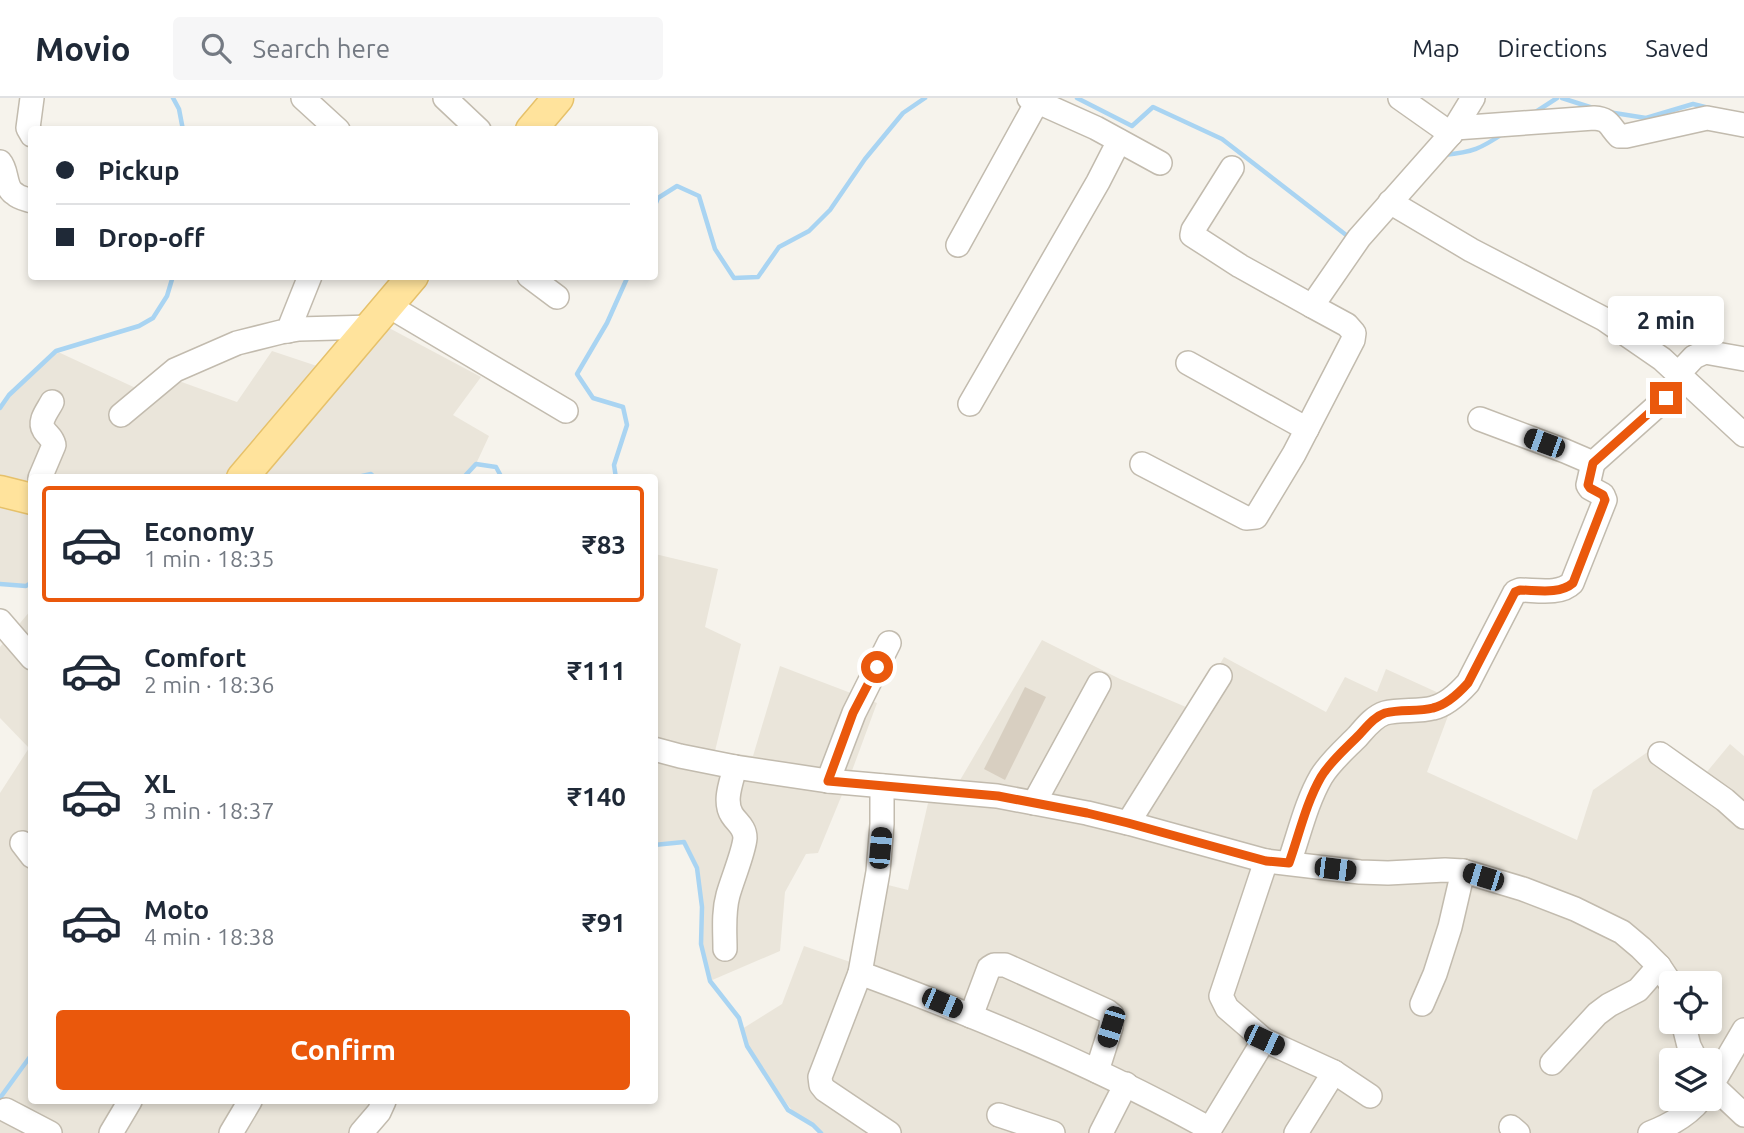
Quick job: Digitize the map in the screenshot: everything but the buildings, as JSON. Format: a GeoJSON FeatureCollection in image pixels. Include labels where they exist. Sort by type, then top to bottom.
{"type":"FeatureCollection","features":[{"type":"Feature","properties":{"kind":"main road"},"geometry":{"type":"LineString","coordinates":[[534,126],[558,98]]}},
{"type":"Feature","properties":{"kind":"main road"},"geometry":{"type":"LineString","coordinates":[[245,474],[410,280]]}},
{"type":"Feature","properties":{"kind":"main road"},"geometry":{"type":"LineString","coordinates":[[0,491],[28,497]]}},
{"type":"Feature","properties":{"kind":"street"},"geometry":{"type":"LineString","coordinates":[[28,126],[32,98]]}},
{"type":"Feature","properties":{"kind":"street"},"geometry":{"type":"LineString","coordinates":[[303,98],[334,126]]}},
{"type":"Feature","properties":{"kind":"street"},"geometry":{"type":"LineString","coordinates":[[444,98],[475,126]]}},
{"type":"Feature","properties":{"kind":"street"},"geometry":{"type":"LineString","coordinates":[[1400,98],[1453,131],[1505,124],[1601,118],[1619,135],[1626,136],[1695,119],[1707,118],[1744,125]]}},
{"type":"Feature","properties":{"kind":"street"},"geometry":{"type":"LineString","coordinates":[[1312,306],[1357,241],[1453,131],[1473,98]]}},
{"type":"Feature","properties":{"kind":"street"},"geometry":{"type":"LineString","coordinates":[[958,245],[1033,100],[1096,128],[1160,163]]}},
{"type":"Feature","properties":{"kind":"street"},"geometry":{"type":"LineString","coordinates":[[970,404],[1119,141]]}},
{"type":"Feature","properties":{"kind":"street"},"geometry":{"type":"LineString","coordinates":[[0,162],[4,166],[9,189],[28,199]]}},
{"type":"Feature","properties":{"kind":"street"},"geometry":{"type":"LineString","coordinates":[[1142,464],[1246,518],[1254,518],[1259,514],[1307,429],[1354,337],[1352,328],[1240,266],[1192,235],[1192,230],[1232,168]]}},
{"type":"Feature","properties":{"kind":"street"},"geometry":{"type":"LineString","coordinates":[[1392,203],[1471,250],[1604,319],[1662,359],[1744,435]]}},
{"type":"Feature","properties":{"kind":"street"},"geometry":{"type":"LineString","coordinates":[[288,331],[308,280]]}},
{"type":"Feature","properties":{"kind":"street"},"geometry":{"type":"LineString","coordinates":[[534,280],[557,297]]}},
{"type":"Feature","properties":{"kind":"street"},"geometry":{"type":"LineString","coordinates":[[121,415],[170,373],[237,343],[288,331],[381,316],[566,411]]}},
{"type":"Feature","properties":{"kind":"street"},"geometry":{"type":"LineString","coordinates":[[1370,1096],[1334,1072],[1264,1040],[1227,1009],[1222,996],[1278,862],[1314,790],[1332,762],[1382,714],[1440,706],[1460,692],[1468,683],[1515,592],[1559,590],[1573,583],[1605,500],[1603,495],[1588,485],[1593,463],[1681,378],[1700,354],[1705,352],[1744,359]]}},
{"type":"Feature","properties":{"kind":"street"},"geometry":{"type":"LineString","coordinates":[[1188,363],[1307,429]]}},
{"type":"Feature","properties":{"kind":"street"},"geometry":{"type":"LineString","coordinates":[[42,474],[54,445],[41,421],[52,402]]}},
{"type":"Feature","properties":{"kind":"street"},"geometry":{"type":"LineString","coordinates":[[1480,419],[1593,463]]}},
{"type":"Feature","properties":{"kind":"street"},"geometry":{"type":"LineString","coordinates":[[0,621],[28,653]]}},
{"type":"Feature","properties":{"kind":"street"},"geometry":{"type":"LineString","coordinates":[[828,781],[853,713],[889,643]]}},
{"type":"Feature","properties":{"kind":"street"},"geometry":{"type":"LineString","coordinates":[[1128,823],[1220,676]]}},
{"type":"Feature","properties":{"kind":"street"},"geometry":{"type":"LineString","coordinates":[[1034,803],[1099,684]]}},
{"type":"Feature","properties":{"kind":"street"},"geometry":{"type":"LineString","coordinates":[[658,750],[735,767],[828,781],[998,796],[1128,823],[1278,862],[1360,872],[1463,871],[1523,889],[1575,909],[1622,932],[1661,971]]}},
{"type":"Feature","properties":{"kind":"street"},"geometry":{"type":"LineString","coordinates":[[1660,754],[1726,800],[1744,817]]}},
{"type":"Feature","properties":{"kind":"street"},"geometry":{"type":"LineString","coordinates":[[725,949],[724,916],[727,897],[745,839],[744,829],[731,814],[729,807],[728,795],[735,767]]}},
{"type":"Feature","properties":{"kind":"street"},"geometry":{"type":"LineString","coordinates":[[882,786],[878,872],[860,973],[820,1082],[825,1090],[889,1133]]}},
{"type":"Feature","properties":{"kind":"street"},"geometry":{"type":"LineString","coordinates":[[1422,1004],[1450,927],[1463,871]]}},
{"type":"Feature","properties":{"kind":"street"},"geometry":{"type":"LineString","coordinates":[[971,1016],[989,968],[1005,965],[1112,1015],[1111,1027],[1097,1071]]}},
{"type":"Feature","properties":{"kind":"street"},"geometry":{"type":"LineString","coordinates":[[860,973],[942,1003],[1126,1084],[1209,1131],[1264,1040]]}},
{"type":"Feature","properties":{"kind":"street"},"geometry":{"type":"LineString","coordinates":[[1552,1063],[1609,1005],[1659,978]]}},
{"type":"Feature","properties":{"kind":"street"},"geometry":{"type":"LineString","coordinates":[[1722,1066],[1744,1030]]}},
{"type":"Feature","properties":{"kind":"street"},"geometry":{"type":"LineString","coordinates":[[1296,1133],[1334,1072]]}},
{"type":"Feature","properties":{"kind":"street"},"geometry":{"type":"LineString","coordinates":[[1101,1133],[1126,1084]]}},
{"type":"Feature","properties":{"kind":"street"},"geometry":{"type":"LineString","coordinates":[[1722,1099],[1744,1115]]}},
{"type":"Feature","properties":{"kind":"street"},"geometry":{"type":"LineString","coordinates":[[111,1133],[128,1104]]}},
{"type":"Feature","properties":{"kind":"street"},"geometry":{"type":"LineString","coordinates":[[231,1133],[248,1104]]}},
{"type":"Feature","properties":{"kind":"street"},"geometry":{"type":"LineString","coordinates":[[361,1133],[383,1104]]}},
{"type":"Feature","properties":{"kind":"street"},"geometry":{"type":"LineString","coordinates":[[6,1110],[50,1133]]}},
{"type":"Feature","properties":{"kind":"street"},"geometry":{"type":"LineString","coordinates":[[1650,1133],[1678,1118],[1685,1111]]}},
{"type":"Feature","properties":{"kind":"street"},"geometry":{"type":"LineString","coordinates":[[999,1115],[1050,1133]]}},
{"type":"Feature","properties":{"kind":"shaded area"},"geometry":{"type":"Polygon","coordinates":[[[376,321],[481,377],[453,415],[489,436],[476,464],[467,474],[28,474],[28,585],[0,584],[0,408],[9,395],[56,351],[140,390],[154,372],[237,402],[272,351],[320,367],[376,321]]]}},
{"type":"Feature","properties":{"kind":"shaded area"},"geometry":{"type":"Polygon","coordinates":[[[658,555],[718,569],[705,627],[741,644],[715,751],[753,756],[780,666],[877,703],[818,853],[806,854],[785,892],[780,951],[710,981],[701,944],[702,907],[697,868],[684,842],[658,845],[658,555]]]}},
{"type":"Feature","properties":{"kind":"shaded area"},"geometry":{"type":"Polygon","coordinates":[[[28,614],[28,747],[0,718],[0,647],[28,614]]]}},
{"type":"Feature","properties":{"kind":"shaded area"},"geometry":{"type":"Polygon","coordinates":[[[1042,640],[1120,679],[1193,710],[1224,657],[1326,712],[1345,677],[1377,692],[1386,669],[1454,700],[1427,772],[1577,840],[1593,790],[1662,742],[1706,773],[1730,744],[1744,756],[1744,1133],[821,1133],[795,1114],[770,1082],[747,1046],[742,1029],[782,1004],[804,946],[856,964],[876,882],[908,890],[934,777],[959,782],[1042,640]]]}},
{"type":"Feature","properties":{"kind":"shaded area"},"geometry":{"type":"Polygon","coordinates":[[[28,750],[28,1104],[396,1104],[373,1133],[0,1133],[0,793],[28,750]]]}},
{"type":"Feature","properties":{"kind":"waterway"},"geometry":{"type":"LineString","coordinates":[[173,98],[179,109],[182,126]]}},
{"type":"Feature","properties":{"kind":"waterway"},"geometry":{"type":"LineString","coordinates":[[658,198],[677,186],[699,196],[715,249],[734,278],[758,277],[779,247],[809,231],[830,210],[865,159],[903,113],[925,98]]}},
{"type":"Feature","properties":{"kind":"waterway"},"geometry":{"type":"LineString","coordinates":[[1077,98],[1132,126],[1153,107],[1222,139],[1350,238]]}},
{"type":"Feature","properties":{"kind":"waterway"},"geometry":{"type":"LineString","coordinates":[[1534,113],[1557,98]]}},
{"type":"Feature","properties":{"kind":"waterway"},"geometry":{"type":"LineString","coordinates":[[1562,98],[1593,108]]}},
{"type":"Feature","properties":{"kind":"waterway"},"geometry":{"type":"LineString","coordinates":[[1608,112],[1646,118],[1693,104],[1709,108]]}},
{"type":"Feature","properties":{"kind":"waterway"},"geometry":{"type":"LineString","coordinates":[[1444,155],[1476,149],[1504,133]]}},
{"type":"Feature","properties":{"kind":"waterway"},"geometry":{"type":"LineString","coordinates":[[0,408],[9,395],[56,351],[139,326],[153,318],[167,296],[172,280]]}},
{"type":"Feature","properties":{"kind":"waterway"},"geometry":{"type":"LineString","coordinates":[[615,474],[614,465],[627,425],[623,407],[593,398],[577,374],[607,323],[626,280]]}},
{"type":"Feature","properties":{"kind":"waterway"},"geometry":{"type":"LineString","coordinates":[[467,474],[476,464],[496,467],[500,474]]}},
{"type":"Feature","properties":{"kind":"waterway"},"geometry":{"type":"LineString","coordinates":[[0,584],[28,585]]}},
{"type":"Feature","properties":{"kind":"waterway"},"geometry":{"type":"LineString","coordinates":[[658,845],[684,842],[697,868],[702,907],[701,944],[710,981],[739,1018],[747,1046],[788,1110],[821,1133]]}},
{"type":"Feature","properties":{"kind":"waterway"},"geometry":{"type":"LineString","coordinates":[[0,1098],[28,1060]]}},
{"type":"Feature","properties":{"kind":"route"},"geometry":{"type":"LineString","coordinates":[[877,667],[853,713],[828,781],[998,796],[1087,813],[1266,861],[1289,863],[1314,790],[1322,776],[1372,721],[1391,712],[1440,706],[1468,683],[1515,592],[1559,590],[1573,583],[1605,500],[1603,495],[1588,485],[1593,463],[1666,398]]}}]}
